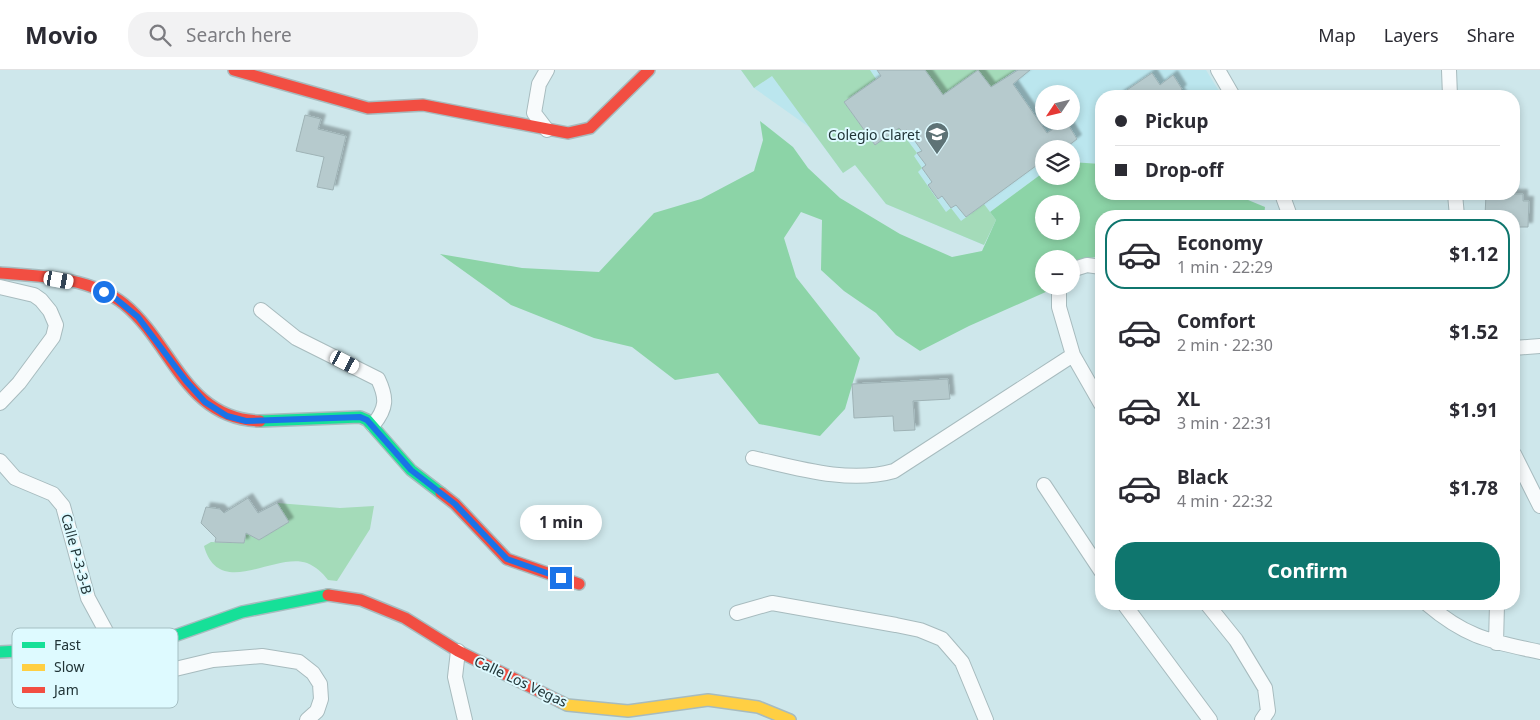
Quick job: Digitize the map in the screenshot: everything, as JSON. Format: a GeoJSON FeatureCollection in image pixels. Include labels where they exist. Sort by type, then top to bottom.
{"type":"FeatureCollection","features":[{"type":"Feature","properties":{"kind":"street"},"geometry":{"type":"LineString","coordinates":[[234,70],[368,108],[423,105],[490,116],[547,130],[568,133],[590,128],[649,70]]}},
{"type":"Feature","properties":{"kind":"street"},"geometry":{"type":"LineString","coordinates":[[547,70],[539,84],[534,113],[547,130]]}},
{"type":"Feature","properties":{"kind":"street"},"geometry":{"type":"LineString","coordinates":[[1218,70],[1230,90]]}},
{"type":"Feature","properties":{"kind":"street"},"geometry":{"type":"LineString","coordinates":[[1449,70],[1450,90]]}},
{"type":"Feature","properties":{"kind":"street"},"geometry":{"type":"LineString","coordinates":[[1080,267],[1087,265],[1095,266]]}},
{"type":"Feature","properties":{"kind":"street"},"geometry":{"type":"LineString","coordinates":[[0,273],[43,276],[92,286],[115,298],[138,317],[186,381],[205,402],[227,416],[246,421],[360,417],[373,425],[411,470],[455,504],[507,559],[579,584]]}},
{"type":"Feature","properties":{"kind":"street"},"geometry":{"type":"LineString","coordinates":[[0,287],[34,295],[50,311],[56,325],[53,337],[19,383],[0,403]]}},
{"type":"Feature","properties":{"kind":"street"},"geometry":{"type":"LineString","coordinates":[[1059,295],[1059,307],[1073,355],[1095,394]]}},
{"type":"Feature","properties":{"kind":"street"},"geometry":{"type":"LineString","coordinates":[[261,310],[296,338],[378,379],[386,401],[382,413],[373,425]]}},
{"type":"Feature","properties":{"kind":"street"},"geometry":{"type":"LineString","coordinates":[[1520,348],[1540,346]]}},
{"type":"Feature","properties":{"kind":"street"},"geometry":{"type":"LineString","coordinates":[[753,458],[818,473],[870,475],[894,471],[1073,355]]}},
{"type":"Feature","properties":{"kind":"street","name":"Calle P-3-3-B"},"geometry":{"type":"LineString","coordinates":[[0,461],[15,478],[53,494],[63,506],[88,598],[104,628]]}},
{"type":"Feature","properties":{"kind":"street"},"geometry":{"type":"LineString","coordinates":[[1520,466],[1540,506]]}},
{"type":"Feature","properties":{"kind":"street"},"geometry":{"type":"LineString","coordinates":[[1044,485],[1095,563]]}},
{"type":"Feature","properties":{"kind":"street","name":"Calle Los Vegas"},"geometry":{"type":"LineString","coordinates":[[178,635],[242,612],[327,595],[361,600],[405,618],[458,651],[567,705],[628,711],[708,700],[758,707],[790,720]]}},
{"type":"Feature","properties":{"kind":"street"},"geometry":{"type":"LineString","coordinates":[[737,613],[772,603],[920,630],[942,639],[962,662],[986,720]]}},
{"type":"Feature","properties":{"kind":"street"},"geometry":{"type":"LineString","coordinates":[[1128,610],[1210,720]]}},
{"type":"Feature","properties":{"kind":"street"},"geometry":{"type":"LineString","coordinates":[[1212,610],[1236,640],[1265,688],[1268,711],[1262,720]]}},
{"type":"Feature","properties":{"kind":"street"},"geometry":{"type":"LineString","coordinates":[[1434,610],[1470,635],[1540,652]]}},
{"type":"Feature","properties":{"kind":"street"},"geometry":{"type":"LineString","coordinates":[[1496,642],[1497,610]]}},
{"type":"Feature","properties":{"kind":"street"},"geometry":{"type":"LineString","coordinates":[[458,651],[455,677],[465,720]]}},
{"type":"Feature","properties":{"kind":"street","name":"Calle P-3-3-B"},"geometry":{"type":"LineString","coordinates":[[178,668],[213,660],[262,656],[299,662],[313,673],[320,684],[321,699],[318,711],[307,720]]}},
{"type":"Feature","properties":{"kind":"shaded area","name":"Colegio Claret"},"geometry":{"type":"Polygon","coordinates":[[[741,70],[1206,70],[1218,90],[1095,90],[1095,164],[1080,163],[1080,140],[1035,140],[1035,179],[990,212],[996,220],[984,245],[886,204],[855,165],[843,173],[809,127],[754,88],[741,70]]]}},
{"type":"Feature","properties":{"kind":"green space"},"geometry":{"type":"Polygon","coordinates":[[[741,70],[870,70],[876,79],[844,102],[875,145],[899,128],[903,132],[913,127],[918,135],[908,141],[917,153],[914,156],[922,168],[918,172],[946,212],[951,208],[961,221],[984,204],[996,220],[984,245],[886,204],[855,165],[843,173],[772,76],[754,88],[741,70]]]}},
{"type":"Feature","properties":{"kind":"green space"},"geometry":{"type":"Polygon","coordinates":[[[925,70],[978,70],[938,98],[930,86],[935,83],[925,70]]]}},
{"type":"Feature","properties":{"kind":"green space"},"geometry":{"type":"Polygon","coordinates":[[[978,70],[1016,70],[991,87],[978,70]]]}},
{"type":"Feature","properties":{"kind":"green space"},"geometry":{"type":"Polygon","coordinates":[[[760,121],[793,147],[808,168],[840,198],[900,234],[952,257],[982,251],[996,220],[990,212],[1035,179],[1035,185],[1080,185],[1080,163],[1095,164],[1095,200],[1248,200],[1265,207],[1265,210],[1095,210],[1095,257],[1080,261],[1080,250],[1035,250],[1035,295],[1039,295],[969,326],[920,351],[896,335],[876,313],[844,291],[821,270],[822,220],[801,212],[784,238],[796,277],[860,358],[845,409],[820,436],[759,424],[718,373],[675,380],[632,347],[594,338],[511,305],[440,254],[522,268],[599,272],[654,213],[701,199],[754,171],[763,140],[760,121]]]}},
{"type":"Feature","properties":{"kind":"green space"},"geometry":{"type":"Polygon","coordinates":[[[277,503],[340,508],[374,506],[370,529],[337,581],[328,580],[319,570],[307,563],[294,561],[249,571],[234,572],[222,570],[211,562],[204,546],[211,542],[244,543],[246,533],[259,540],[288,522],[277,503]]]}},
{"type":"Feature","properties":{"kind":"building"},"geometry":{"type":"Polygon","coordinates":[[[877,70],[925,70],[943,95],[978,70],[991,87],[1018,70],[1030,70],[1013,84],[1035,116],[1035,130],[1045,130],[1047,133],[1052,130],[1072,130],[1077,139],[1035,140],[1035,167],[966,217],[956,205],[951,208],[942,196],[938,199],[928,185],[932,182],[922,168],[926,165],[917,153],[922,151],[907,130],[903,132],[899,128],[875,145],[844,102],[881,76],[877,70]]]}},
{"type":"Feature","properties":{"kind":"building"},"geometry":{"type":"Polygon","coordinates":[[[1152,73],[1160,85],[1173,75],[1182,89],[1181,90],[1127,90],[1152,73]]]}},
{"type":"Feature","properties":{"kind":"building"},"geometry":{"type":"Polygon","coordinates":[[[305,115],[321,119],[318,129],[346,136],[333,190],[317,187],[324,157],[296,151],[305,115]]]}},
{"type":"Feature","properties":{"kind":"building"},"geometry":{"type":"Polygon","coordinates":[[[1520,194],[1523,194],[1523,201],[1529,201],[1528,227],[1520,227],[1520,210],[1485,210],[1486,200],[1520,200],[1520,194]]]}},
{"type":"Feature","properties":{"kind":"building"},"geometry":{"type":"Polygon","coordinates":[[[948,379],[950,399],[913,401],[915,430],[894,431],[893,416],[854,418],[852,384],[948,379]]]}},
{"type":"Feature","properties":{"kind":"building"},"geometry":{"type":"Polygon","coordinates":[[[248,498],[258,513],[277,503],[289,522],[259,540],[246,533],[244,543],[215,542],[216,538],[201,523],[206,507],[220,509],[224,513],[248,498]]]}},
{"type":"Feature","properties":{"kind":"traffic: fast"},"geometry":{"type":"LineString","coordinates":[[260,421],[360,417],[367,420],[411,470],[441,493]]}},
{"type":"Feature","properties":{"kind":"traffic: fast"},"geometry":{"type":"LineString","coordinates":[[178,635],[242,612],[328,595]]}},
{"type":"Feature","properties":{"kind":"traffic: fast"},"geometry":{"type":"LineString","coordinates":[[0,652],[12,651]]}},
{"type":"Feature","properties":{"kind":"traffic: slow"},"geometry":{"type":"LineString","coordinates":[[561,702],[567,705],[628,711],[708,700],[758,707],[790,720]]}},
{"type":"Feature","properties":{"kind":"traffic: jam"},"geometry":{"type":"LineString","coordinates":[[234,70],[368,108],[423,105],[568,133],[590,128],[649,70]]}},
{"type":"Feature","properties":{"kind":"traffic: jam"},"geometry":{"type":"LineString","coordinates":[[0,273],[32,275],[81,283],[111,295],[141,320],[182,377],[197,394],[214,408],[235,417],[260,421]]}},
{"type":"Feature","properties":{"kind":"traffic: jam"},"geometry":{"type":"LineString","coordinates":[[441,493],[455,504],[507,559],[579,584]]}},
{"type":"Feature","properties":{"kind":"traffic: jam"},"geometry":{"type":"LineString","coordinates":[[328,595],[361,600],[405,618],[458,651],[561,702]]}},
{"type":"Feature","properties":{"kind":"place","name":"Colegio Claret"},"geometry":{"type":"Point","coordinates":[937,155]}},
{"type":"Feature","properties":{"kind":"route"},"geometry":{"type":"LineString","coordinates":[[104,292],[130,309],[138,317],[186,381],[205,402],[216,410],[227,416],[246,421],[360,417],[367,420],[411,470],[444,494],[465,513],[507,559],[561,578]]}}]}
